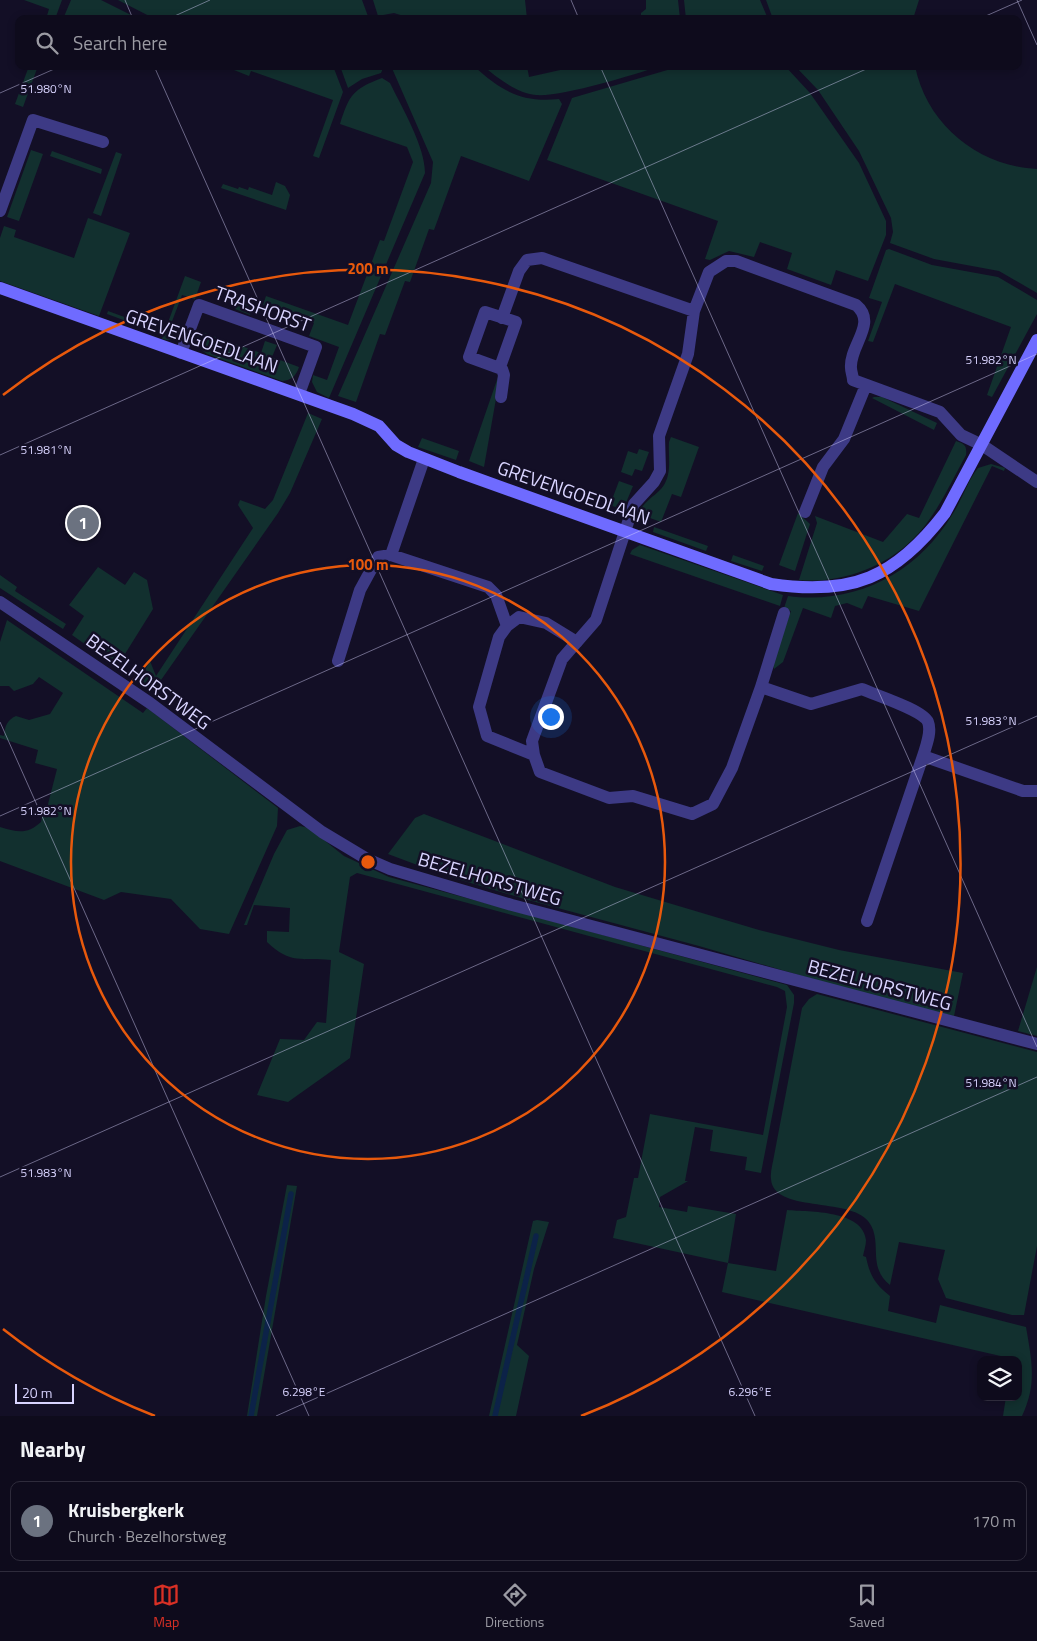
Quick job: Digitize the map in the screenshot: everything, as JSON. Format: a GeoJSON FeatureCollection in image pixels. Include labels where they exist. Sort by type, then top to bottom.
{"type":"FeatureCollection","features":[{"type":"Feature","properties":{"kind":"street"},"geometry":{"type":"LineString","coordinates":[[0,211],[33,120],[103,142]]}},
{"type":"Feature","properties":{"kind":"street"},"geometry":{"type":"LineString","coordinates":[[502,318],[519,271],[527,260],[542,258],[694,311]]}},
{"type":"Feature","properties":{"kind":"street"},"geometry":{"type":"LineString","coordinates":[[784,613],[761,687],[732,768],[713,804],[692,814],[632,796],[610,798],[540,772],[534,755],[532,741],[562,659],[596,620],[634,504],[654,482],[660,471],[659,436],[688,354],[694,311],[709,272],[726,261],[736,261],[849,300],[862,310],[865,318],[864,327],[850,367],[853,380],[940,412],[961,435],[982,445],[1037,482]]}},
{"type":"Feature","properties":{"kind":"street","name":"GREVENGOEDLAAN"},"geometry":{"type":"LineString","coordinates":[[0,288],[368,420],[379,426],[396,444],[424,458],[771,584],[823,589],[850,584],[894,565],[928,535],[945,513],[1037,340]]}},
{"type":"Feature","properties":{"kind":"street","name":"TRASHORST"},"geometry":{"type":"LineString","coordinates":[[181,354],[199,305],[316,347],[299,394]]}},
{"type":"Feature","properties":{"kind":"street"},"geometry":{"type":"LineString","coordinates":[[500,367],[516,322],[485,312],[469,357],[500,367],[504,375],[500,397]]}},
{"type":"Feature","properties":{"kind":"street"},"geometry":{"type":"LineString","coordinates":[[805,512],[823,467],[844,439],[866,385]]}},
{"type":"Feature","properties":{"kind":"street"},"geometry":{"type":"LineString","coordinates":[[391,555],[424,458]]}},
{"type":"Feature","properties":{"kind":"street"},"geometry":{"type":"LineString","coordinates":[[338,661],[360,590],[378,557],[391,555],[488,587],[496,595],[507,626]]}},
{"type":"Feature","properties":{"kind":"street","name":"BEZELHORSTWEG"},"geometry":{"type":"LineString","coordinates":[[0,602],[144,698],[329,836],[367,859],[390,869],[504,903],[1037,1044]]}},
{"type":"Feature","properties":{"kind":"street"},"geometry":{"type":"LineString","coordinates":[[534,755],[487,736],[479,707],[499,637],[507,626],[519,617],[546,623],[577,642]]}},
{"type":"Feature","properties":{"kind":"street"},"geometry":{"type":"LineString","coordinates":[[761,687],[811,704],[862,689],[920,714],[928,721],[929,735],[923,756],[867,921]]}},
{"type":"Feature","properties":{"kind":"street"},"geometry":{"type":"LineString","coordinates":[[923,756],[1023,791],[1037,790]]}},
{"type":"Feature","properties":{"kind":"green space"},"geometry":{"type":"Polygon","coordinates":[[[24,0],[62,0],[56,15],[47,15],[49,9],[24,0]]]}},
{"type":"Feature","properties":{"kind":"green space"},"geometry":{"type":"Polygon","coordinates":[[[71,0],[101,0],[131,15],[65,15],[71,0]]]}},
{"type":"Feature","properties":{"kind":"green space"},"geometry":{"type":"Polygon","coordinates":[[[118,0],[362,0],[368,15],[147,15],[118,0]]]}},
{"type":"Feature","properties":{"kind":"green space"},"geometry":{"type":"Polygon","coordinates":[[[373,0],[525,0],[527,15],[400,15],[394,13],[378,15],[373,0]]]}},
{"type":"Feature","properties":{"kind":"green space"},"geometry":{"type":"Polygon","coordinates":[[[646,0],[678,0],[680,15],[641,15],[646,9],[646,0]]]}},
{"type":"Feature","properties":{"kind":"green space"},"geometry":{"type":"Polygon","coordinates":[[[684,0],[760,0],[766,15],[686,15],[684,0]]]}},
{"type":"Feature","properties":{"kind":"green space"},"geometry":{"type":"Polygon","coordinates":[[[766,0],[919,0],[914,15],[772,15],[766,0]]]}},
{"type":"Feature","properties":{"kind":"green space"},"geometry":{"type":"Polygon","coordinates":[[[28,70],[37,70],[23,107],[15,104],[28,70]]]}},
{"type":"Feature","properties":{"kind":"green space"},"geometry":{"type":"Polygon","coordinates":[[[234,70],[335,70],[343,92],[319,158],[313,156],[333,100],[251,71],[249,76],[234,70]]]}},
{"type":"Feature","properties":{"kind":"green space"},"geometry":{"type":"Polygon","coordinates":[[[341,70],[382,70],[381,73],[362,79],[348,88],[341,70]]]}},
{"type":"Feature","properties":{"kind":"green space"},"geometry":{"type":"Polygon","coordinates":[[[393,70],[478,70],[493,82],[513,93],[534,99],[559,99],[562,104],[529,181],[461,156],[434,230],[429,229],[410,282],[405,281],[385,335],[380,334],[356,402],[338,396],[431,183],[433,162],[393,70]]]}},
{"type":"Feature","properties":{"kind":"green space"},"geometry":{"type":"Polygon","coordinates":[[[488,70],[528,70],[529,77],[560,70],[647,70],[616,80],[548,95],[529,94],[501,80],[488,70]]]}},
{"type":"Feature","properties":{"kind":"green space"},"geometry":{"type":"Polygon","coordinates":[[[667,70],[789,70],[810,93],[859,163],[886,221],[886,235],[868,281],[836,270],[831,285],[787,269],[792,253],[760,242],[754,257],[729,251],[710,260],[705,259],[718,221],[547,160],[572,98],[667,70]]]}},
{"type":"Feature","properties":{"kind":"green space"},"geometry":{"type":"Polygon","coordinates":[[[799,70],[916,70],[921,87],[931,107],[943,124],[958,138],[976,151],[995,160],[1015,166],[1037,169],[1037,293],[999,271],[934,259],[890,243],[893,232],[891,218],[859,151],[818,90],[799,70]]]}},
{"type":"Feature","properties":{"kind":"green space"},"geometry":{"type":"Polygon","coordinates":[[[382,78],[390,83],[412,127],[421,151],[425,173],[329,398],[317,392],[312,382],[313,375],[327,380],[339,347],[309,336],[314,323],[263,305],[266,296],[348,325],[380,240],[384,241],[413,162],[407,147],[340,124],[346,106],[353,94],[364,86],[382,78]]]}},
{"type":"Feature","properties":{"kind":"green space"},"geometry":{"type":"Polygon","coordinates":[[[31,150],[43,154],[19,221],[7,217],[31,150]]]}},
{"type":"Feature","properties":{"kind":"green space"},"geometry":{"type":"Polygon","coordinates":[[[52,151],[102,169],[101,174],[50,156],[52,151]]]}},
{"type":"Feature","properties":{"kind":"green space"},"geometry":{"type":"Polygon","coordinates":[[[116,152],[122,154],[101,216],[93,213],[116,152]]]}},
{"type":"Feature","properties":{"kind":"green space"},"geometry":{"type":"Polygon","coordinates":[[[276,182],[285,186],[290,195],[286,210],[221,188],[223,184],[238,189],[239,187],[248,190],[249,187],[272,195],[276,182]]]}},
{"type":"Feature","properties":{"kind":"green space"},"geometry":{"type":"Polygon","coordinates":[[[88,218],[130,233],[99,316],[0,281],[0,238],[4,226],[16,230],[14,237],[74,258],[88,218]]]}},
{"type":"Feature","properties":{"kind":"green space"},"geometry":{"type":"Polygon","coordinates":[[[889,249],[932,265],[998,277],[1037,300],[1037,314],[992,397],[987,395],[1011,327],[895,284],[873,342],[868,341],[882,302],[869,298],[886,250],[889,249]]]}},
{"type":"Feature","properties":{"kind":"green space"},"geometry":{"type":"Polygon","coordinates":[[[185,276],[201,282],[195,299],[182,295],[171,324],[184,329],[183,332],[176,339],[162,339],[185,276]]]}},
{"type":"Feature","properties":{"kind":"green space"},"geometry":{"type":"Polygon","coordinates":[[[240,296],[255,302],[250,315],[235,309],[240,296]]]}},
{"type":"Feature","properties":{"kind":"green space"},"geometry":{"type":"Polygon","coordinates":[[[108,311],[160,330],[159,333],[107,314],[108,311]]]}},
{"type":"Feature","properties":{"kind":"green space"},"geometry":{"type":"Polygon","coordinates":[[[199,331],[261,353],[265,341],[277,345],[272,357],[299,367],[298,370],[291,379],[282,381],[207,354],[198,344],[199,331]]]}},
{"type":"Feature","properties":{"kind":"green space"},"geometry":{"type":"Polygon","coordinates":[[[499,374],[500,376],[484,467],[469,461],[499,374]]]}},
{"type":"Feature","properties":{"kind":"green space"},"geometry":{"type":"Polygon","coordinates":[[[882,397],[937,423],[934,430],[872,398],[882,397]]]}},
{"type":"Feature","properties":{"kind":"green space"},"geometry":{"type":"Polygon","coordinates":[[[308,413],[322,419],[290,493],[278,513],[154,690],[143,684],[142,675],[150,661],[156,676],[253,528],[238,505],[240,500],[265,509],[273,500],[308,413]]]}},
{"type":"Feature","properties":{"kind":"green space"},"geometry":{"type":"Polygon","coordinates":[[[671,437],[699,447],[681,497],[672,494],[661,522],[639,514],[644,505],[664,485],[669,469],[669,442],[671,437]]]}},
{"type":"Feature","properties":{"kind":"green space"},"geometry":{"type":"Polygon","coordinates":[[[422,438],[459,451],[456,460],[418,447],[422,438]]]}},
{"type":"Feature","properties":{"kind":"green space"},"geometry":{"type":"Polygon","coordinates":[[[956,441],[965,446],[966,455],[935,511],[921,531],[901,550],[888,559],[860,572],[814,581],[799,580],[817,523],[815,516],[883,542],[907,514],[919,518],[956,441]]]}},
{"type":"Feature","properties":{"kind":"green space"},"geometry":{"type":"Polygon","coordinates":[[[639,449],[649,452],[642,471],[635,469],[632,476],[621,472],[628,451],[637,454],[639,449]]]}},
{"type":"Feature","properties":{"kind":"green space"},"geometry":{"type":"Polygon","coordinates":[[[991,464],[1005,468],[1004,471],[992,466],[919,611],[868,596],[862,609],[847,603],[835,606],[831,618],[803,608],[783,662],[774,669],[772,661],[791,611],[784,608],[788,596],[813,597],[861,590],[882,581],[903,568],[938,536],[956,509],[978,468],[991,464]]]}},
{"type":"Feature","properties":{"kind":"green space"},"geometry":{"type":"Polygon","coordinates":[[[619,481],[633,486],[623,510],[610,505],[619,481]]]}},
{"type":"Feature","properties":{"kind":"green space"},"geometry":{"type":"Polygon","coordinates":[[[798,513],[810,524],[795,571],[779,565],[798,513]]]}},
{"type":"Feature","properties":{"kind":"green space"},"geometry":{"type":"Polygon","coordinates":[[[654,527],[708,546],[706,551],[653,532],[654,527]]]}},
{"type":"Feature","properties":{"kind":"green space"},"geometry":{"type":"Polygon","coordinates":[[[640,545],[783,595],[780,606],[630,554],[632,550],[640,545]]]}},
{"type":"Feature","properties":{"kind":"green space"},"geometry":{"type":"Polygon","coordinates":[[[733,555],[764,566],[762,571],[731,561],[733,555]]]}},
{"type":"Feature","properties":{"kind":"green space"},"geometry":{"type":"Polygon","coordinates":[[[98,567],[125,585],[134,572],[147,580],[153,609],[125,654],[120,652],[113,664],[72,635],[84,616],[69,605],[98,567]]]}},
{"type":"Feature","properties":{"kind":"green space"},"geometry":{"type":"Polygon","coordinates":[[[0,575],[17,587],[15,591],[66,624],[63,629],[0,588],[0,575]]]}},
{"type":"Feature","properties":{"kind":"green space"},"geometry":{"type":"Polygon","coordinates":[[[7,620],[143,713],[147,708],[278,808],[277,826],[229,934],[200,929],[171,899],[121,892],[104,900],[0,861],[0,827],[26,831],[41,822],[44,808],[47,808],[57,769],[35,763],[38,750],[0,738],[0,735],[4,736],[10,719],[16,716],[29,720],[50,714],[63,693],[39,677],[33,684],[14,691],[9,686],[0,686],[0,642],[7,620]]]}},
{"type":"Feature","properties":{"kind":"green space"},"geometry":{"type":"Polygon","coordinates":[[[424,814],[615,887],[759,930],[839,950],[963,973],[954,1016],[864,994],[699,946],[528,900],[444,875],[388,854],[415,818],[424,814]]]}},
{"type":"Feature","properties":{"kind":"green space"},"geometry":{"type":"Polygon","coordinates":[[[300,826],[309,828],[344,856],[389,877],[787,985],[794,995],[794,1003],[761,1173],[745,1170],[747,1157],[710,1151],[713,1130],[695,1127],[685,1181],[688,1181],[660,1197],[659,1207],[687,1212],[688,1206],[736,1214],[728,1263],[613,1238],[617,1220],[626,1217],[634,1178],[638,1178],[650,1114],[763,1135],[787,1007],[785,991],[777,987],[357,873],[350,877],[339,952],[364,964],[350,1058],[288,1102],[257,1095],[280,1039],[304,1040],[317,1022],[326,1023],[331,960],[297,959],[283,954],[267,942],[267,931],[289,932],[290,908],[254,905],[247,925],[244,925],[274,854],[287,830],[300,826]]]}},
{"type":"Feature","properties":{"kind":"green space"},"geometry":{"type":"Polygon","coordinates":[[[1037,967],[1037,1036],[1018,1031],[1037,967]]]}},
{"type":"Feature","properties":{"kind":"green space"},"geometry":{"type":"Polygon","coordinates":[[[817,994],[1037,1052],[1037,1246],[1024,1315],[1012,1315],[946,1298],[938,1279],[945,1250],[899,1242],[890,1285],[883,1278],[879,1270],[875,1237],[868,1221],[858,1214],[845,1209],[798,1201],[784,1197],[775,1190],[771,1179],[771,1170],[802,1008],[809,999],[817,994]]]}},
{"type":"Feature","properties":{"kind":"green space"},"geometry":{"type":"Polygon","coordinates":[[[287,1185],[297,1186],[257,1416],[247,1416],[266,1296],[287,1185]]]}},
{"type":"Feature","properties":{"kind":"green space"},"geometry":{"type":"Polygon","coordinates":[[[787,1210],[821,1212],[846,1218],[856,1223],[863,1230],[866,1240],[863,1256],[866,1257],[871,1275],[880,1288],[890,1296],[888,1311],[936,1323],[940,1305],[1026,1327],[1032,1373],[1027,1404],[1022,1416],[1003,1416],[1005,1401],[1022,1401],[1022,1356],[1001,1356],[722,1292],[728,1263],[776,1271],[787,1210]]]}},
{"type":"Feature","properties":{"kind":"green space"},"geometry":{"type":"Polygon","coordinates":[[[533,1221],[549,1222],[534,1269],[517,1345],[529,1356],[516,1416],[489,1416],[533,1221]]]}},
{"type":"Feature","properties":{"kind":"waterway"},"geometry":{"type":"LineString","coordinates":[[251,1416],[291,1194]]}},
{"type":"Feature","properties":{"kind":"waterway"},"geometry":{"type":"LineString","coordinates":[[495,1416],[536,1236]]}},
{"type":"Feature","properties":{"kind":"place","name":"Kruisbergkerk"},"geometry":{"type":"Point","coordinates":[83,523]}}]}
